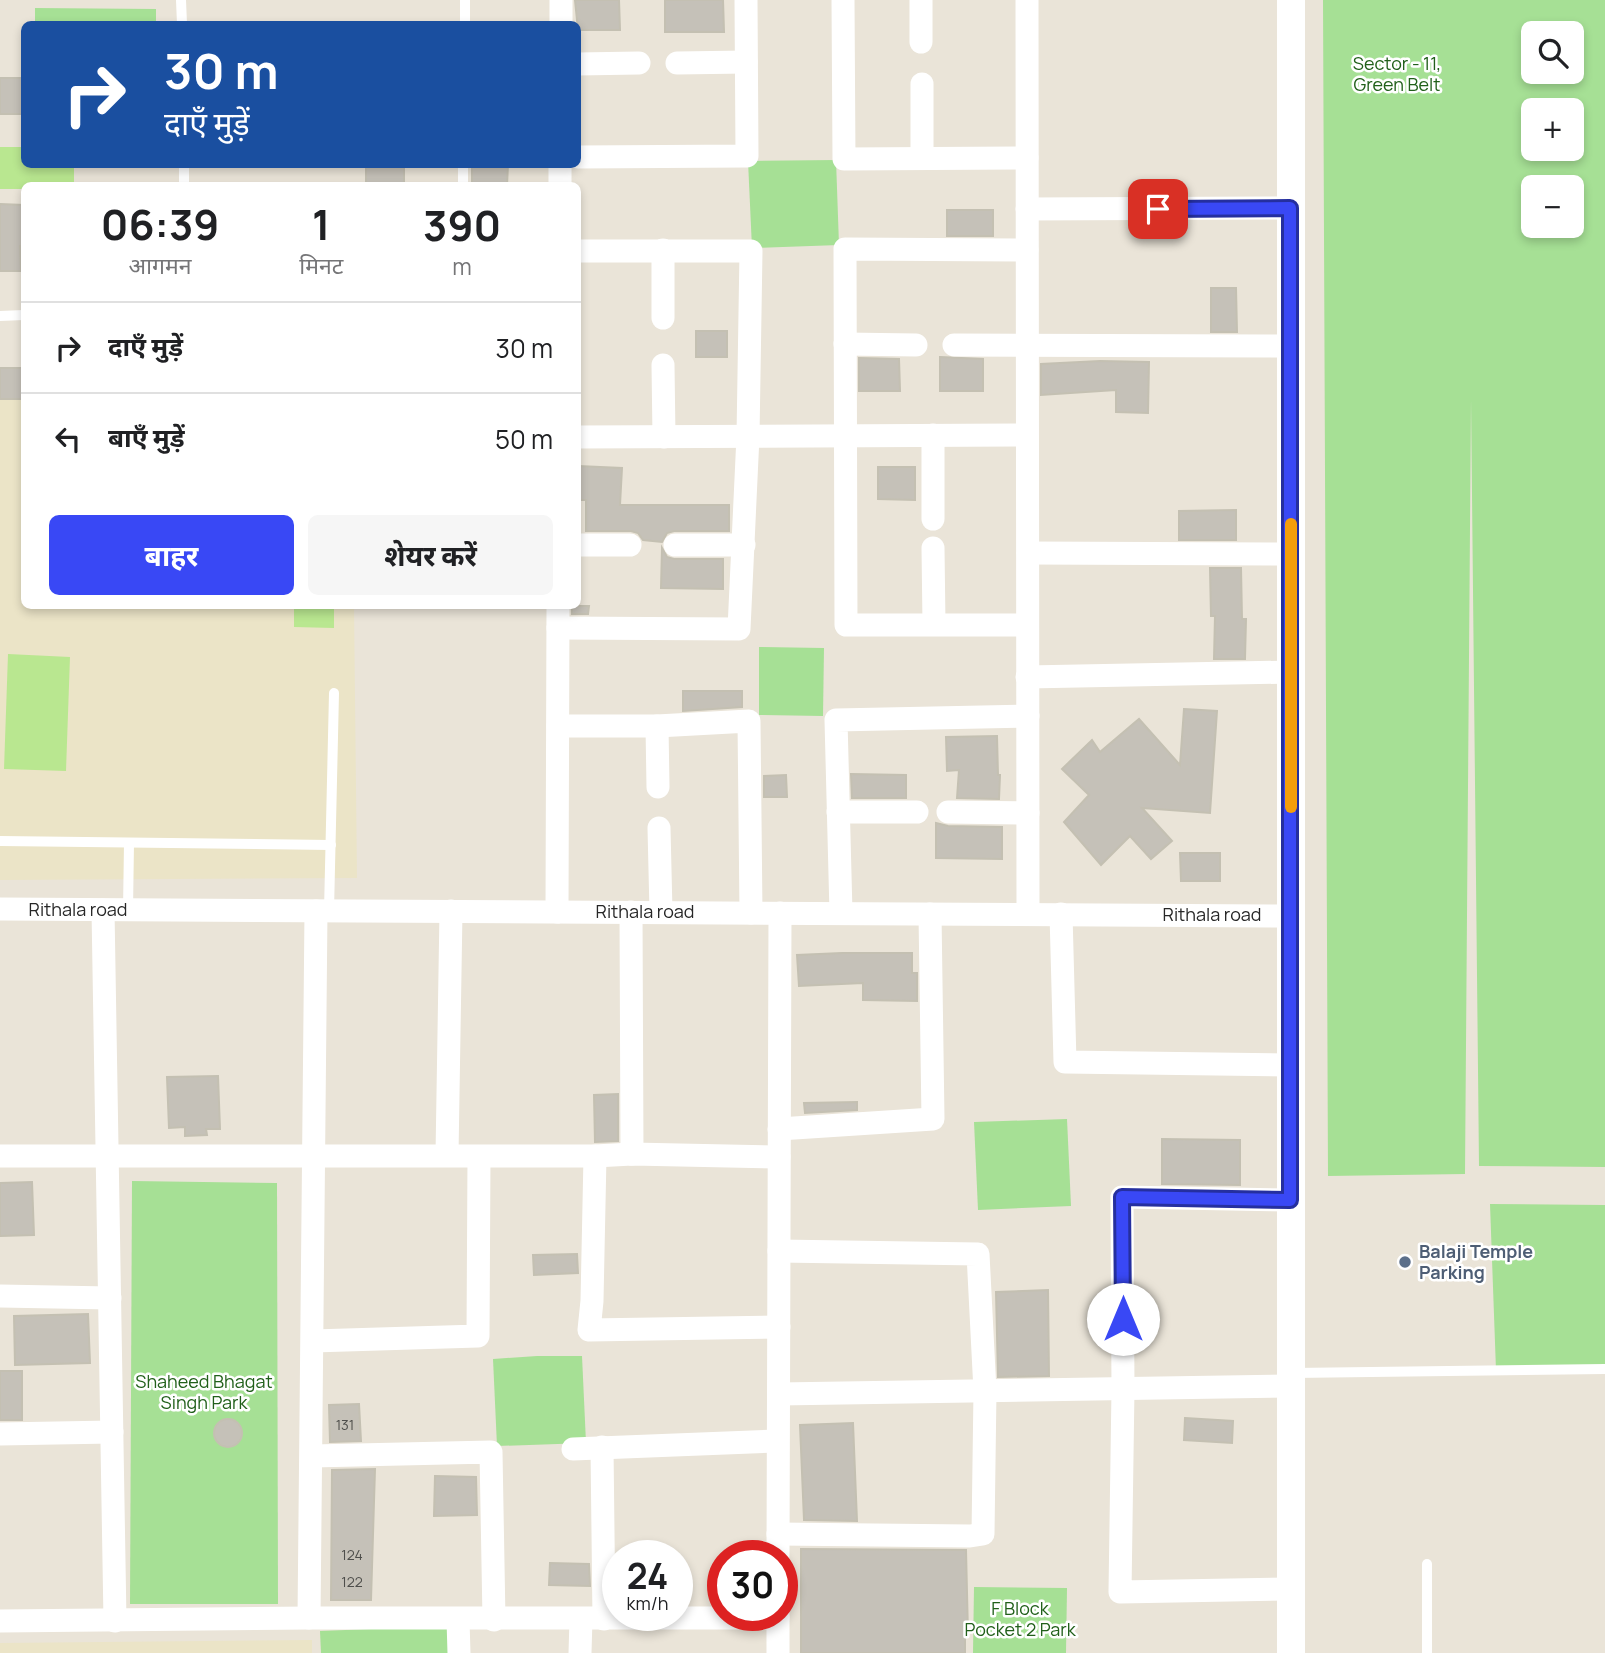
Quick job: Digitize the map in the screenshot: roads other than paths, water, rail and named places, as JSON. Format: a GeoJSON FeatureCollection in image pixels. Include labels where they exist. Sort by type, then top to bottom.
{"type":"FeatureCollection","features":[{"type":"Feature","properties":{"kind":"street"},"geometry":{"type":"LineString","coordinates":[[561,0],[561,21]]}},
{"type":"Feature","properties":{"kind":"street"},"geometry":{"type":"LineString","coordinates":[[581,157],[747,156],[746,0]]}},
{"type":"Feature","properties":{"kind":"street"},"geometry":{"type":"LineString","coordinates":[[843,0],[844,159],[1027,158]]}},
{"type":"Feature","properties":{"kind":"street"},"geometry":{"type":"LineString","coordinates":[[921,0],[921,42]]}},
{"type":"Feature","properties":{"kind":"street"},"geometry":{"type":"LineString","coordinates":[[1027,0],[1028,914]]}},
{"type":"Feature","properties":{"kind":"street"},"geometry":{"type":"LineString","coordinates":[[1291,0],[1291,1653]]}},
{"type":"Feature","properties":{"kind":"street"},"geometry":{"type":"LineString","coordinates":[[677,63],[746,62]]}},
{"type":"Feature","properties":{"kind":"street"},"geometry":{"type":"LineString","coordinates":[[581,64],[639,64]]}},
{"type":"Feature","properties":{"kind":"street"},"geometry":{"type":"LineString","coordinates":[[922,84],[922,158]]}},
{"type":"Feature","properties":{"kind":"street"},"geometry":{"type":"LineString","coordinates":[[1027,209],[1290,208]]}},
{"type":"Feature","properties":{"kind":"street"},"geometry":{"type":"LineString","coordinates":[[1027,250],[845,249],[846,625],[1027,625]]}},
{"type":"Feature","properties":{"kind":"street"},"geometry":{"type":"LineString","coordinates":[[663,250],[663,318]]}},
{"type":"Feature","properties":{"kind":"street"},"geometry":{"type":"LineString","coordinates":[[557,912],[558,617],[739,629],[748,436],[751,251],[581,251]]}},
{"type":"Feature","properties":{"kind":"street"},"geometry":{"type":"LineString","coordinates":[[845,344],[916,345]]}},
{"type":"Feature","properties":{"kind":"street"},"geometry":{"type":"LineString","coordinates":[[954,345],[1291,346]]}},
{"type":"Feature","properties":{"kind":"street"},"geometry":{"type":"LineString","coordinates":[[663,365],[664,437]]}},
{"type":"Feature","properties":{"kind":"street"},"geometry":{"type":"LineString","coordinates":[[933,435],[933,519]]}},
{"type":"Feature","properties":{"kind":"street"},"geometry":{"type":"LineString","coordinates":[[581,437],[1027,435]]}},
{"type":"Feature","properties":{"kind":"street"},"geometry":{"type":"LineString","coordinates":[[581,545],[630,545]]}},
{"type":"Feature","properties":{"kind":"street"},"geometry":{"type":"LineString","coordinates":[[675,545],[744,545]]}},
{"type":"Feature","properties":{"kind":"street"},"geometry":{"type":"LineString","coordinates":[[933,548],[934,624]]}},
{"type":"Feature","properties":{"kind":"street"},"geometry":{"type":"LineString","coordinates":[[1028,553],[1292,554]]}},
{"type":"Feature","properties":{"kind":"street"},"geometry":{"type":"LineString","coordinates":[[1027,677],[1291,672]]}},
{"type":"Feature","properties":{"kind":"street"},"geometry":{"type":"LineString","coordinates":[[841,913],[836,720],[1028,716]]}},
{"type":"Feature","properties":{"kind":"street"},"geometry":{"type":"LineString","coordinates":[[558,726],[657,726],[750,721],[751,913]]}},
{"type":"Feature","properties":{"kind":"street"},"geometry":{"type":"LineString","coordinates":[[657,726],[658,788]]}},
{"type":"Feature","properties":{"kind":"street"},"geometry":{"type":"LineString","coordinates":[[838,812],[916,812]]}},
{"type":"Feature","properties":{"kind":"street"},"geometry":{"type":"LineString","coordinates":[[948,812],[1028,813]]}},
{"type":"Feature","properties":{"kind":"street"},"geometry":{"type":"LineString","coordinates":[[659,828],[661,912]]}},
{"type":"Feature","properties":{"kind":"street","name":"Rithala road"},"geometry":{"type":"LineString","coordinates":[[0,909],[1291,916]]}},
{"type":"Feature","properties":{"kind":"street"},"geometry":{"type":"LineString","coordinates":[[103,910],[116,1621]]}},
{"type":"Feature","properties":{"kind":"street"},"geometry":{"type":"LineString","coordinates":[[309,1618],[314,1156],[323,911]]}},
{"type":"Feature","properties":{"kind":"street"},"geometry":{"type":"LineString","coordinates":[[447,1155],[451,911]]}},
{"type":"Feature","properties":{"kind":"street"},"geometry":{"type":"LineString","coordinates":[[631,912],[632,1154]]}},
{"type":"Feature","properties":{"kind":"street"},"geometry":{"type":"LineString","coordinates":[[778,1540],[780,913]]}},
{"type":"Feature","properties":{"kind":"street"},"geometry":{"type":"LineString","coordinates":[[779,1129],[933,1119],[930,914]]}},
{"type":"Feature","properties":{"kind":"street"},"geometry":{"type":"LineString","coordinates":[[1061,914],[1065,1062],[1290,1065]]}},
{"type":"Feature","properties":{"kind":"street"},"geometry":{"type":"LineString","coordinates":[[0,1156],[479,1157],[632,1154],[779,1157]]}},
{"type":"Feature","properties":{"kind":"street"},"geometry":{"type":"LineString","coordinates":[[595,1156],[589,1330],[779,1327]]}},
{"type":"Feature","properties":{"kind":"street"},"geometry":{"type":"LineString","coordinates":[[313,1341],[478,1336],[479,1157]]}},
{"type":"Feature","properties":{"kind":"street"},"geometry":{"type":"LineString","coordinates":[[1290,1200],[1122,1197],[1120,1592],[1291,1589]]}},
{"type":"Feature","properties":{"kind":"street"},"geometry":{"type":"LineString","coordinates":[[779,1251],[978,1254],[985,1391],[983,1534],[798,1544]]}},
{"type":"Feature","properties":{"kind":"street"},"geometry":{"type":"LineString","coordinates":[[0,1296],[110,1298]]}},
{"type":"Feature","properties":{"kind":"street"},"geometry":{"type":"LineString","coordinates":[[779,1394],[1123,1389],[1291,1379]]}},
{"type":"Feature","properties":{"kind":"street"},"geometry":{"type":"LineString","coordinates":[[0,1434],[112,1432]]}},
{"type":"Feature","properties":{"kind":"street"},"geometry":{"type":"LineString","coordinates":[[573,1448],[777,1441]]}},
{"type":"Feature","properties":{"kind":"street"},"geometry":{"type":"LineString","coordinates":[[602,1447],[603,1540]]}},
{"type":"Feature","properties":{"kind":"street"},"geometry":{"type":"LineString","coordinates":[[312,1456],[491,1452],[494,1619]]}},
{"type":"Feature","properties":{"kind":"street"},"geometry":{"type":"LineString","coordinates":[[458,1619],[459,1653]]}},
{"type":"Feature","properties":{"kind":"street"},"geometry":{"type":"LineString","coordinates":[[580,1653],[581,1619]]}},
{"type":"Feature","properties":{"kind":"street"},"geometry":{"type":"LineString","coordinates":[[0,1621],[602,1619]]}},
{"type":"Feature","properties":{"kind":"street"},"geometry":{"type":"LineString","coordinates":[[778,1631],[778,1653]]}},
{"type":"Feature","properties":{"kind":"lane"},"geometry":{"type":"LineString","coordinates":[[181,0],[182,21]]}},
{"type":"Feature","properties":{"kind":"lane"},"geometry":{"type":"LineString","coordinates":[[464,21],[465,0]]}},
{"type":"Feature","properties":{"kind":"lane"},"geometry":{"type":"LineString","coordinates":[[0,316],[21,315]]}},
{"type":"Feature","properties":{"kind":"lane"},"geometry":{"type":"LineString","coordinates":[[323,911],[331,845],[334,693]]}},
{"type":"Feature","properties":{"kind":"lane"},"geometry":{"type":"LineString","coordinates":[[0,841],[331,845]]}},
{"type":"Feature","properties":{"kind":"lane"},"geometry":{"type":"LineString","coordinates":[[128,910],[129,843]]}},
{"type":"Feature","properties":{"kind":"lane"},"geometry":{"type":"LineString","coordinates":[[1291,1379],[1605,1369]]}},
{"type":"Feature","properties":{"kind":"lane"},"geometry":{"type":"LineString","coordinates":[[1427,1564],[1427,1653]]}},
{"type":"Feature","properties":{"kind":"place","name":"Balaji Temple Parking"},"geometry":{"type":"Point","coordinates":[1405,1262]}},
{"type":"Feature","properties":{"kind":"park label","name":"Sector - 11, Green Belt"},"geometry":{"type":"Point","coordinates":[1397,74]}},
{"type":"Feature","properties":{"kind":"park label","name":"Shaheed Bhagat Singh Park"},"geometry":{"type":"Point","coordinates":[204,1392]}},
{"type":"Feature","properties":{"kind":"park label","name":"F Block Pocket 2 Park"},"geometry":{"type":"Point","coordinates":[1020,1619]}}]}
